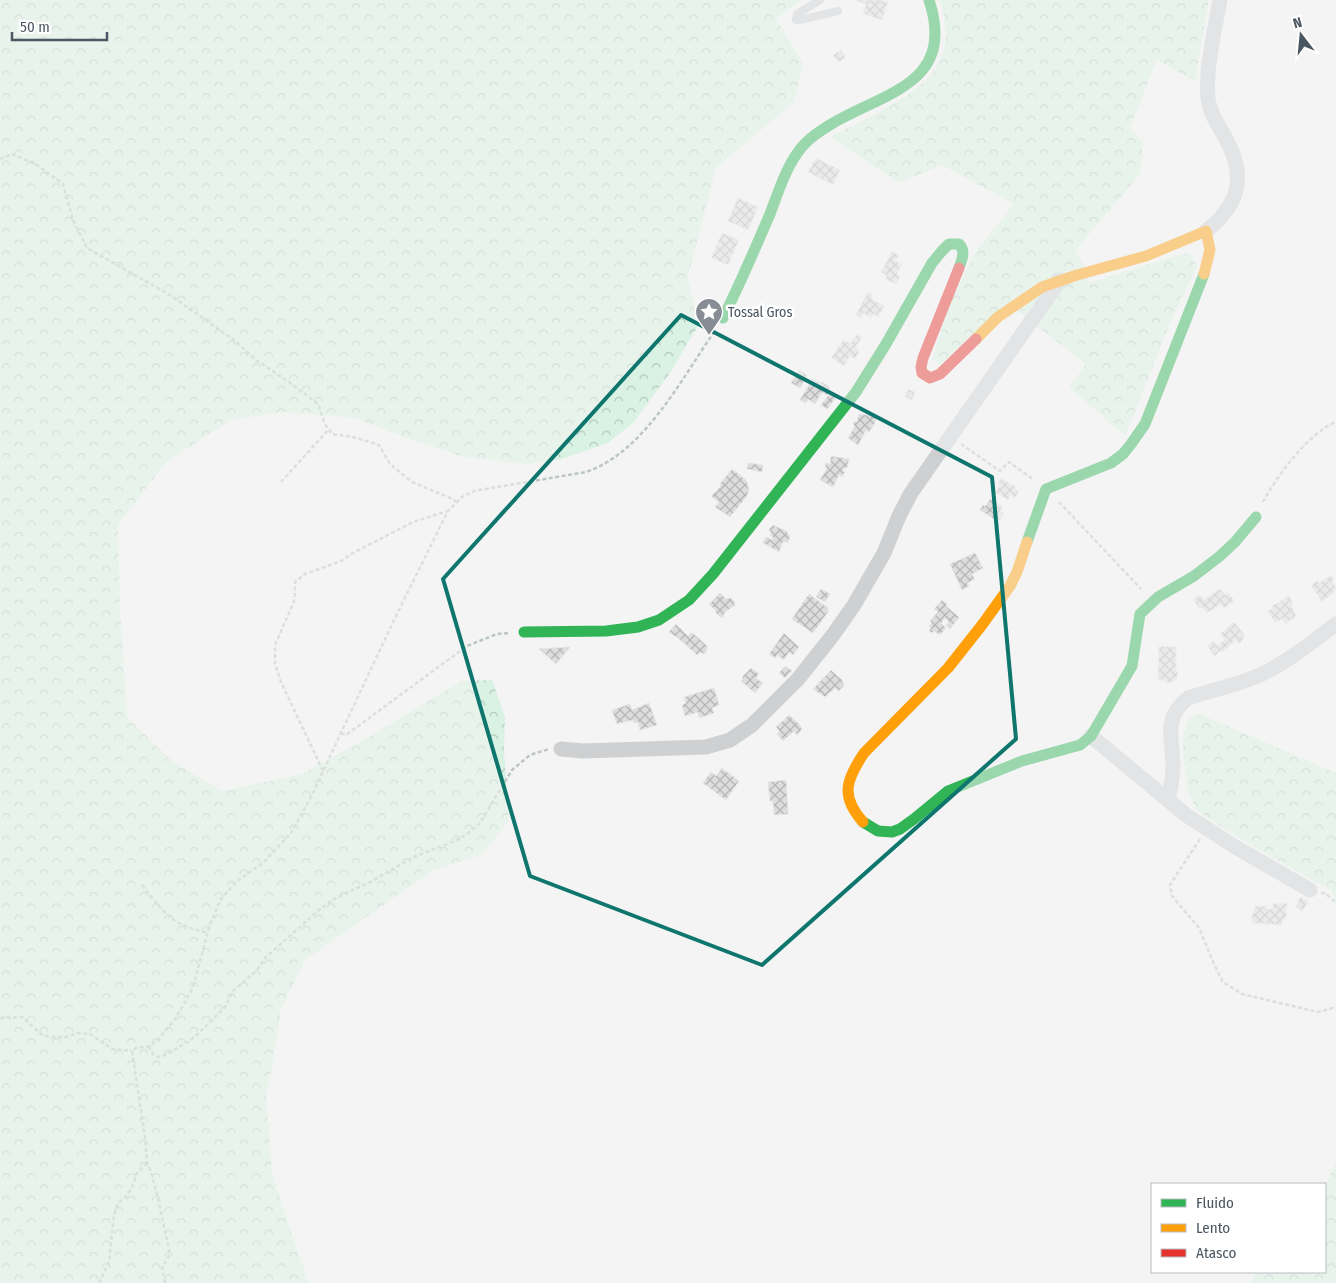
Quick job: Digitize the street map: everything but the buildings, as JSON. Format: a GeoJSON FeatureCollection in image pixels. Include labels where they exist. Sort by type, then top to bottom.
{"type":"FeatureCollection","features":[{"type":"Feature","properties":{"kind":"street"},"geometry":{"type":"LineString","coordinates":[[723,318],[742,280],[798,150],[808,140],[834,124],[914,80],[927,67],[932,53],[936,28],[929,0]]}},
{"type":"Feature","properties":{"kind":"street"},"geometry":{"type":"LineString","coordinates":[[524,632],[618,631],[634,628],[660,620],[680,607],[698,591],[722,565],[756,518],[857,392],[883,352],[916,291],[946,245],[956,243],[961,246],[964,251],[963,258],[923,358],[921,370],[927,377],[940,374],[998,317],[1042,288],[1060,280],[1146,256],[1206,232],[1216,224],[1229,208],[1239,180],[1233,152],[1214,118],[1208,100],[1209,70],[1220,0]]}},
{"type":"Feature","properties":{"kind":"street"},"geometry":{"type":"LineString","coordinates":[[1206,232],[1210,250],[1205,272],[1145,424],[1117,459],[1046,489],[1042,496],[1026,549],[1010,586],[952,663],[864,753],[853,770],[847,787],[847,794],[853,811],[864,823],[878,831],[892,832],[900,829],[948,790],[1022,761],[1080,745],[1092,736],[1132,666],[1140,614],[1152,601],[1194,576],[1220,556],[1241,538],[1256,517]]}},
{"type":"Feature","properties":{"kind":"street"},"geometry":{"type":"LineString","coordinates":[[561,749],[583,751],[706,747],[730,740],[752,725],[798,679],[854,605],[884,553],[895,525],[908,500],[950,436],[1060,280]]}},
{"type":"Feature","properties":{"kind":"street"},"geometry":{"type":"LineString","coordinates":[[1168,800],[1172,780],[1171,721],[1179,705],[1188,698],[1268,671],[1305,648],[1336,624]]}},
{"type":"Feature","properties":{"kind":"street"},"geometry":{"type":"LineString","coordinates":[[1092,736],[1186,815],[1207,830],[1310,890]]}},
{"type":"Feature","properties":{"kind":"lane"},"geometry":{"type":"LineString","coordinates":[[820,0],[797,14],[796,20],[838,11]]}},
{"type":"Feature","properties":{"kind":"path"},"geometry":{"type":"LineString","coordinates":[[0,159],[12,154],[37,165],[63,184],[73,220],[87,248],[170,295],[234,340],[256,360],[318,404],[325,424],[332,434],[353,437],[379,445],[390,464],[412,482],[456,502]]}},
{"type":"Feature","properties":{"kind":"path"},"geometry":{"type":"LineString","coordinates":[[0,1018],[22,1017],[41,1034],[49,1037],[90,1034],[112,1049],[132,1051],[136,1048],[149,1046],[160,1038],[175,1019],[193,987],[215,912],[225,893],[237,881],[264,863],[291,833],[312,797],[393,622],[448,511],[456,502],[474,492],[586,472],[614,459],[638,437],[653,419],[723,318]]}},
{"type":"Feature","properties":{"kind":"path"},"geometry":{"type":"LineString","coordinates":[[1256,517],[1273,485],[1304,446],[1336,422]]}},
{"type":"Feature","properties":{"kind":"path"},"geometry":{"type":"LineString","coordinates":[[281,482],[328,429]]}},
{"type":"Feature","properties":{"kind":"path"},"geometry":{"type":"LineString","coordinates":[[950,436],[1000,472],[1009,462],[1046,489],[1152,601]]}},
{"type":"Feature","properties":{"kind":"path"},"geometry":{"type":"LineString","coordinates":[[323,772],[281,682],[275,664],[275,645],[295,599],[295,582],[305,574],[341,561],[413,522],[448,511]]}},
{"type":"Feature","properties":{"kind":"path"},"geometry":{"type":"LineString","coordinates":[[341,733],[346,736],[467,646],[497,634],[524,632]]}},
{"type":"Feature","properties":{"kind":"path"},"geometry":{"type":"LineString","coordinates":[[149,1046],[152,1054],[156,1057],[161,1057],[188,1042],[225,1007],[233,991],[256,970],[266,957],[334,898],[372,881],[414,857],[455,841],[466,834],[480,823],[512,770],[521,761],[537,752],[561,749]]}},
{"type":"Feature","properties":{"kind":"path"},"geometry":{"type":"LineString","coordinates":[[1207,830],[1170,885],[1172,896],[1199,928],[1223,982],[1242,994],[1318,1012],[1336,1006]]}},
{"type":"Feature","properties":{"kind":"path"},"geometry":{"type":"LineString","coordinates":[[142,885],[172,919],[188,928],[208,933]]}},
{"type":"Feature","properties":{"kind":"path"},"geometry":{"type":"LineString","coordinates":[[132,1051],[147,1163],[153,1179],[170,1254],[162,1268],[165,1283]]}},
{"type":"Feature","properties":{"kind":"path"},"geometry":{"type":"LineString","coordinates":[[100,1283],[108,1262],[114,1215],[118,1203],[126,1197],[134,1183],[136,1174],[147,1163]]}},
{"type":"Feature","properties":{"kind":"highlighted area"},"geometry":{"type":"Polygon","coordinates":[[[681,315],[992,477],[1016,739],[762,965],[530,876],[443,579],[681,315]]]}},
{"type":"Feature","properties":{"kind":"green space"},"geometry":{"type":"Polygon","coordinates":[[[0,0],[802,0],[776,18],[803,64],[794,102],[716,168],[688,277],[698,326],[670,373],[633,423],[608,443],[562,459],[526,464],[464,457],[355,418],[284,412],[231,420],[166,462],[118,525],[120,604],[127,717],[173,762],[222,791],[302,774],[369,737],[461,681],[492,680],[505,717],[504,751],[509,821],[481,855],[432,871],[305,960],[281,1009],[272,1070],[266,1093],[272,1174],[308,1283],[0,1283],[0,0]]]}},
{"type":"Feature","properties":{"kind":"green space"},"geometry":{"type":"Polygon","coordinates":[[[940,0],[1209,0],[1196,82],[1157,60],[1130,128],[1143,143],[1140,174],[1075,251],[1084,265],[1088,283],[1189,252],[1197,266],[1173,316],[1125,436],[1069,387],[1086,364],[1007,303],[940,364],[932,360],[950,303],[977,250],[1014,204],[942,165],[899,183],[831,137],[896,102],[926,79],[937,66],[944,50],[946,38],[940,0]]]}},
{"type":"Feature","properties":{"kind":"green space"},"geometry":{"type":"Polygon","coordinates":[[[1200,714],[1336,773],[1336,905],[1332,891],[1249,844],[1196,810],[1188,791],[1183,757],[1183,734],[1189,718],[1200,714]]]}},
{"type":"Feature","properties":{"kind":"green space"},"geometry":{"type":"Polygon","coordinates":[[[1336,1162],[1336,1283],[1251,1283],[1256,1273],[1326,1273],[1326,1184],[1336,1162]]]}},
{"type":"Feature","properties":{"kind":"traffic: fast"},"geometry":{"type":"LineString","coordinates":[[723,318],[759,240],[793,159],[805,143],[833,123],[895,92],[912,80],[925,67],[933,49],[935,28],[929,0]]}},
{"type":"Feature","properties":{"kind":"traffic: fast"},"geometry":{"type":"LineString","coordinates":[[524,632],[606,631],[638,627],[659,620],[689,600],[713,574],[856,392],[932,263],[949,244],[959,244],[962,249],[963,255],[959,268]]}},
{"type":"Feature","properties":{"kind":"traffic: fast"},"geometry":{"type":"LineString","coordinates":[[1027,542],[1046,489],[1111,463],[1123,454],[1145,424],[1204,274]]}},
{"type":"Feature","properties":{"kind":"traffic: fast"},"geometry":{"type":"LineString","coordinates":[[863,822],[878,831],[892,832],[914,819],[948,791],[1022,761],[1080,745],[1091,736],[1132,666],[1140,614],[1158,597],[1194,576],[1220,556],[1235,542],[1256,517]]}},
{"type":"Feature","properties":{"kind":"traffic: slow"},"geometry":{"type":"LineString","coordinates":[[976,339],[998,317],[1042,287],[1077,275],[1146,256],[1206,231],[1210,250],[1204,274]]}},
{"type":"Feature","properties":{"kind":"traffic: slow"},"geometry":{"type":"LineString","coordinates":[[863,822],[856,813],[848,796],[850,780],[858,763],[864,753],[948,668],[982,625],[1010,586],[1027,542]]}},
{"type":"Feature","properties":{"kind":"traffic: jam"},"geometry":{"type":"LineString","coordinates":[[959,268],[923,358],[922,373],[930,378],[940,374],[976,339]]}},
{"type":"Feature","properties":{"kind":"place","name":"Tossal Gros"},"geometry":{"type":"Point","coordinates":[709,336]}}]}
